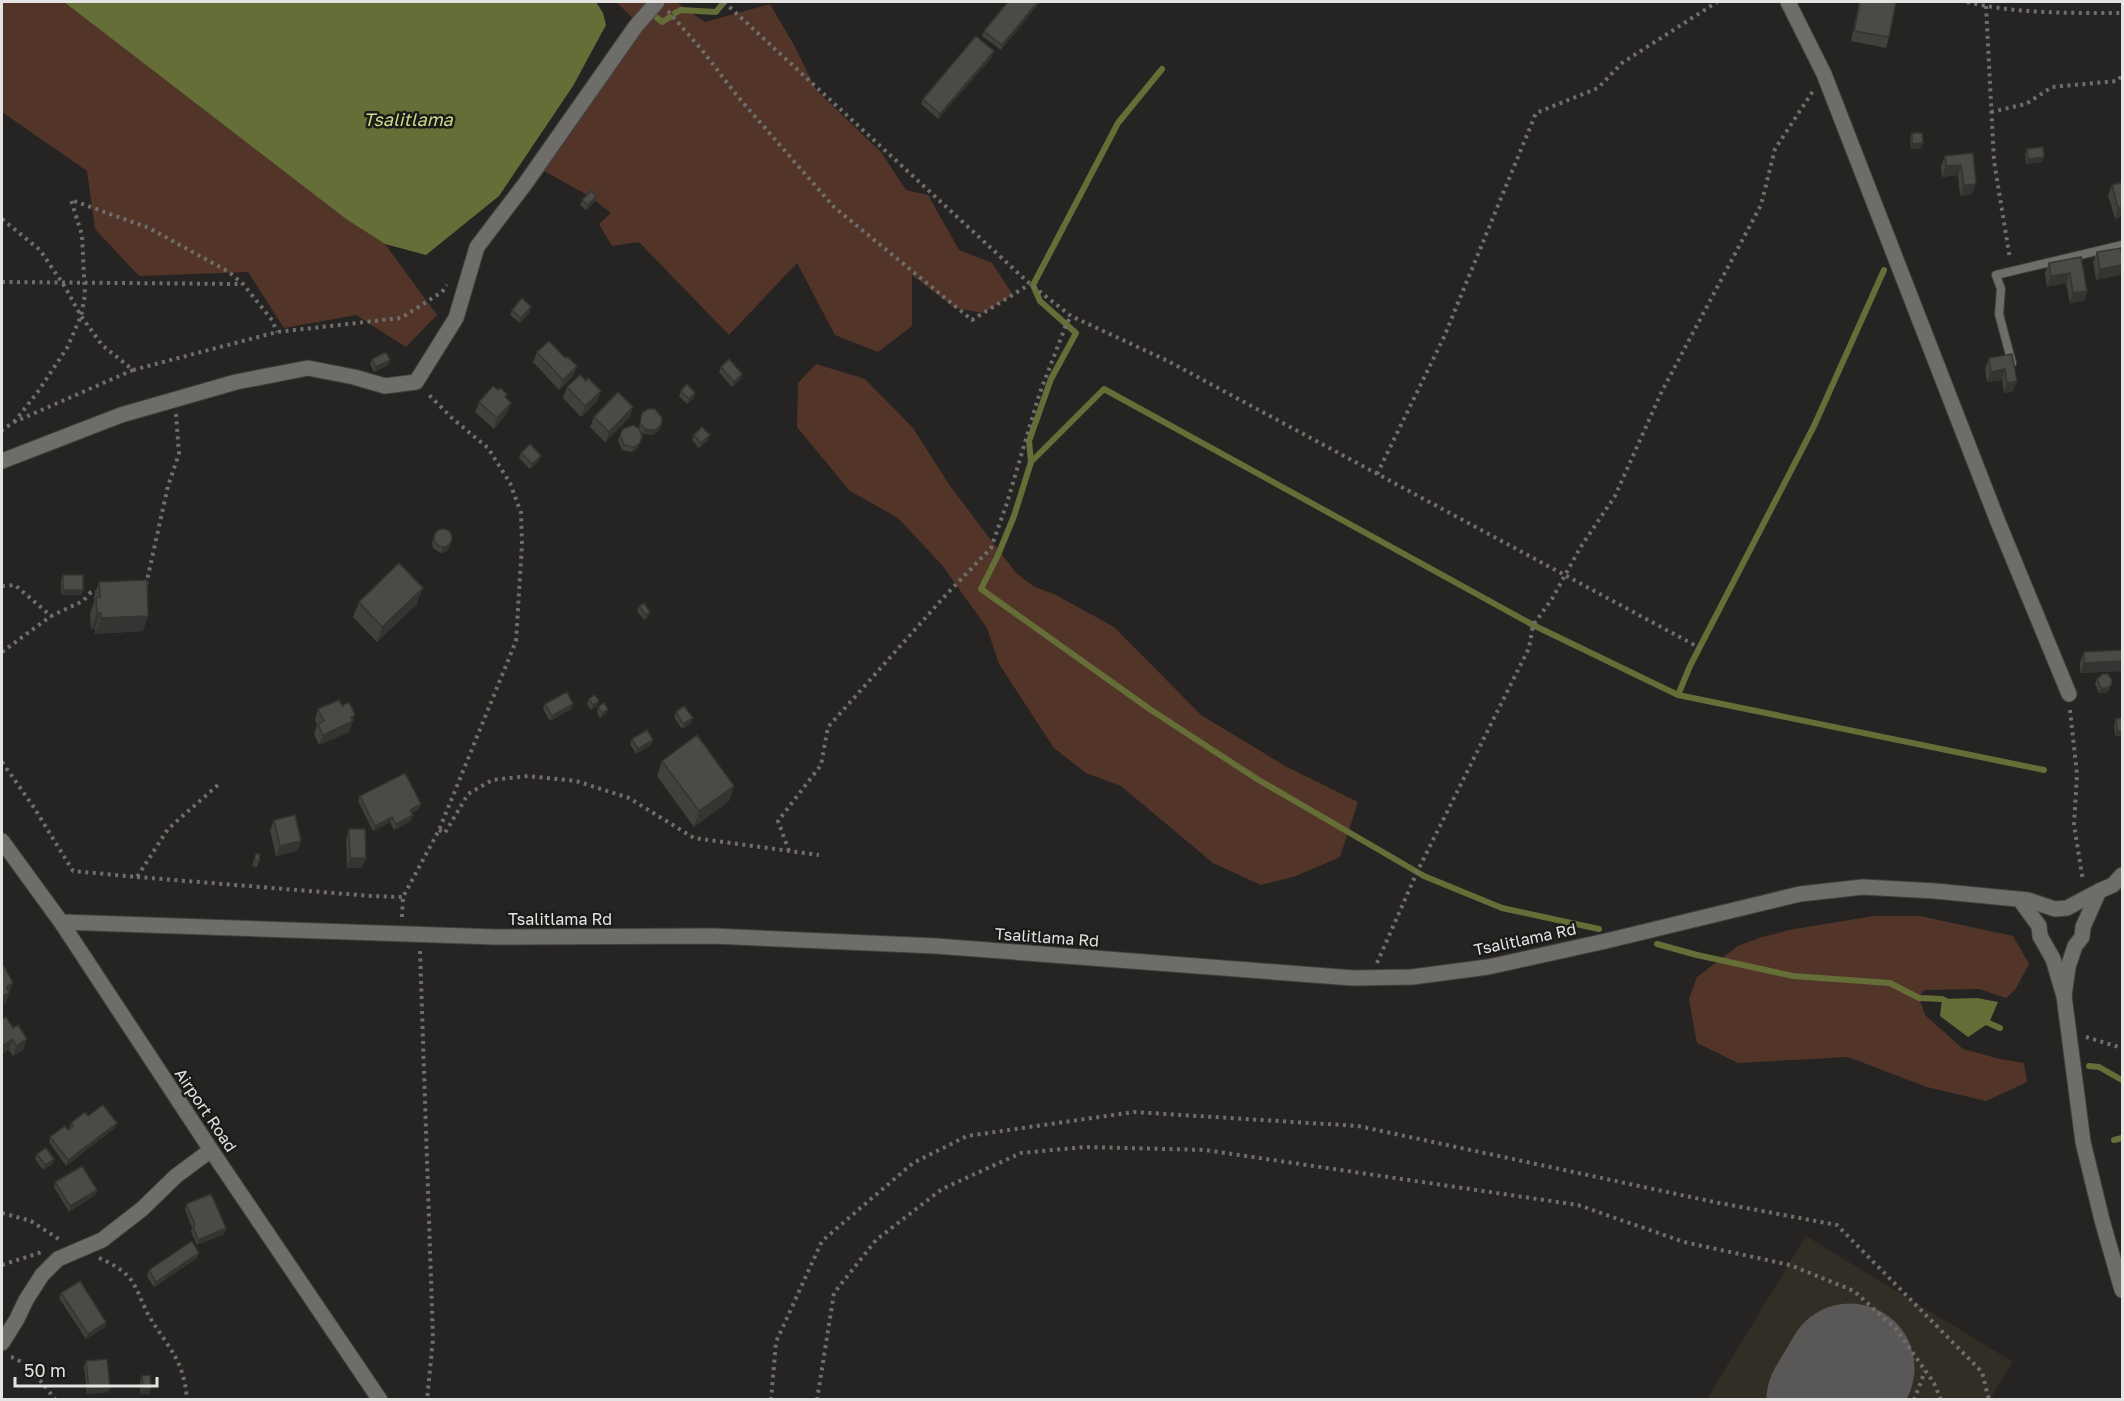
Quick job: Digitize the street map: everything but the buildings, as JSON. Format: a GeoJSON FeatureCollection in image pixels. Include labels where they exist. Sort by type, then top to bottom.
{"type":"FeatureCollection","features":[{"type":"Feature","properties":{"kind":"street"},"geometry":{"type":"LineString","coordinates":[[1788,2],[1824,74],[1998,522],[2069,694]]}},
{"type":"Feature","properties":{"kind":"street"},"geometry":{"type":"LineString","coordinates":[[2,461],[121,415],[236,382],[308,368],[385,386],[416,382],[456,318],[477,246],[525,184],[636,26],[662,6]]}},
{"type":"Feature","properties":{"kind":"street","name":"Airport Road"},"geometry":{"type":"LineString","coordinates":[[2,841],[6,858],[61,922],[380,1400]]}},
{"type":"Feature","properties":{"kind":"street"},"geometry":{"type":"LineString","coordinates":[[2039,926],[2045,915],[2113,885],[2122,875]]}},
{"type":"Feature","properties":{"kind":"street","name":"Tsalitlama Rd"},"geometry":{"type":"LineString","coordinates":[[61,922],[495,937],[724,936],[936,946],[1371,977],[1412,977],[1488,967],[1800,894],[1863,887],[1935,891],[2020,900],[2061,909]]}},
{"type":"Feature","properties":{"kind":"street"},"geometry":{"type":"LineString","coordinates":[[2064,996],[2068,967],[2075,946],[2082,937],[2092,894]]}},
{"type":"Feature","properties":{"kind":"street"},"geometry":{"type":"LineString","coordinates":[[2020,900],[2034,916],[2039,926],[2040,936],[2054,959],[2064,996],[2084,1142],[2102,1220],[2122,1290]]}},
{"type":"Feature","properties":{"kind":"street"},"geometry":{"type":"LineString","coordinates":[[2061,909],[2078,915],[2083,927]]}},
{"type":"Feature","properties":{"kind":"street"},"geometry":{"type":"LineString","coordinates":[[2045,945],[2055,951],[2065,951],[2075,946]]}},
{"type":"Feature","properties":{"kind":"street"},"geometry":{"type":"LineString","coordinates":[[2,1343],[42,1275],[58,1259],[102,1240],[142,1209],[176,1176],[211,1150]]}},
{"type":"Feature","properties":{"kind":"lane"},"geometry":{"type":"LineString","coordinates":[[2012,363],[2000,314],[2001,289],[1996,275],[2122,245]]}},
{"type":"Feature","properties":{"kind":"path"},"geometry":{"type":"LineString","coordinates":[[724,2],[1030,284],[1071,316],[1168,361],[1700,648]]}},
{"type":"Feature","properties":{"kind":"path"},"geometry":{"type":"LineString","coordinates":[[1377,474],[1444,337],[1536,114],[1598,88],[1622,63],[1717,2]]}},
{"type":"Feature","properties":{"kind":"path"},"geometry":{"type":"LineString","coordinates":[[1967,2],[2059,14],[2122,13]]}},
{"type":"Feature","properties":{"kind":"path"},"geometry":{"type":"LineString","coordinates":[[662,6],[834,207],[972,320],[1030,284]]}},
{"type":"Feature","properties":{"kind":"path"},"geometry":{"type":"LineString","coordinates":[[1986,6],[1994,161],[2013,272]]}},
{"type":"Feature","properties":{"kind":"path"},"geometry":{"type":"LineString","coordinates":[[1371,977],[1417,872],[1529,648],[1533,625],[1552,599],[1580,549],[1615,496],[1662,391],[1761,205],[1775,149],[1824,74]]}},
{"type":"Feature","properties":{"kind":"path"},"geometry":{"type":"LineString","coordinates":[[1991,112],[2026,104],[2052,87],[2116,81],[2122,76]]}},
{"type":"Feature","properties":{"kind":"path"},"geometry":{"type":"LineString","coordinates":[[14,422],[37,393],[67,348],[81,316],[86,283],[82,235],[70,200],[149,228],[229,272],[243,284],[272,320],[278,332]]}},
{"type":"Feature","properties":{"kind":"path"},"geometry":{"type":"LineString","coordinates":[[2,219],[40,250],[102,345],[133,370]]}},
{"type":"Feature","properties":{"kind":"path"},"geometry":{"type":"LineString","coordinates":[[2,282],[243,284]]}},
{"type":"Feature","properties":{"kind":"path"},"geometry":{"type":"LineString","coordinates":[[2,429],[133,370],[278,332],[401,318],[442,292],[449,283]]}},
{"type":"Feature","properties":{"kind":"path"},"geometry":{"type":"LineString","coordinates":[[789,851],[778,821],[821,765],[828,727],[991,548],[1039,395],[1071,316]]}},
{"type":"Feature","properties":{"kind":"path"},"geometry":{"type":"LineString","coordinates":[[401,934],[403,897],[439,830],[516,641],[522,544],[521,513],[510,483],[488,448],[453,419],[416,382]]}},
{"type":"Feature","properties":{"kind":"path"},"geometry":{"type":"LineString","coordinates":[[145,591],[152,549],[160,525],[168,486],[179,454],[174,400]]}},
{"type":"Feature","properties":{"kind":"path"},"geometry":{"type":"LineString","coordinates":[[2,586],[15,585],[51,616]]}},
{"type":"Feature","properties":{"kind":"path"},"geometry":{"type":"LineString","coordinates":[[2,652],[51,616],[83,601],[91,592],[101,592]]}},
{"type":"Feature","properties":{"kind":"path"},"geometry":{"type":"LineString","coordinates":[[2069,694],[2077,774],[2074,825],[2092,894]]}},
{"type":"Feature","properties":{"kind":"path"},"geometry":{"type":"LineString","coordinates":[[2,762],[33,806],[73,871],[371,897],[403,897]]}},
{"type":"Feature","properties":{"kind":"path"},"geometry":{"type":"LineString","coordinates":[[439,830],[445,833],[468,794],[492,780],[528,776],[576,781],[629,798],[694,838],[819,855]]}},
{"type":"Feature","properties":{"kind":"path"},"geometry":{"type":"LineString","coordinates":[[137,877],[168,829],[219,784]]}},
{"type":"Feature","properties":{"kind":"path"},"geometry":{"type":"LineString","coordinates":[[420,935],[433,1339],[427,1400]]}},
{"type":"Feature","properties":{"kind":"path"},"geometry":{"type":"LineString","coordinates":[[2070,1031],[2122,1048]]}},
{"type":"Feature","properties":{"kind":"path"},"geometry":{"type":"LineString","coordinates":[[771,1400],[776,1342],[822,1241],[913,1163],[967,1136],[1134,1112],[1358,1126],[1714,1202],[1837,1225],[1982,1372],[1989,1400]]}},
{"type":"Feature","properties":{"kind":"path"},"geometry":{"type":"LineString","coordinates":[[817,1400],[834,1293],[876,1240],[942,1189],[1021,1153],[1086,1147],[1205,1150],[1578,1204],[1684,1242],[1790,1265],[1854,1291],[1896,1329],[1934,1383],[1941,1400]]}},
{"type":"Feature","properties":{"kind":"path"},"geometry":{"type":"LineString","coordinates":[[2,1213],[31,1221],[66,1246],[108,1262],[128,1276],[150,1318],[172,1349],[186,1381],[187,1400]]}},
{"type":"Feature","properties":{"kind":"path"},"geometry":{"type":"LineString","coordinates":[[2,1265],[21,1257],[43,1252]]}},
{"type":"Feature","properties":{"kind":"path"},"geometry":{"type":"LineString","coordinates":[[2,1355],[16,1359],[38,1378],[56,1400]]}},
{"type":"Feature","properties":{"kind":"path"},"geometry":{"type":"LineString","coordinates":[[1914,1400],[1925,1370]]}},
{"type":"Feature","properties":{"kind":"shaded area"},"geometry":{"type":"Polygon","coordinates":[[[2,2],[64,2],[346,219],[385,244],[437,315],[406,347],[356,315],[284,328],[248,272],[139,276],[95,229],[87,171],[2,112],[2,2]]]}},
{"type":"Feature","properties":{"kind":"shaded area"},"geometry":{"type":"Polygon","coordinates":[[[616,2],[676,2],[705,22],[770,4],[816,90],[881,152],[906,190],[928,195],[959,250],[992,263],[1013,295],[983,313],[955,308],[912,275],[912,326],[878,352],[835,335],[797,263],[729,335],[639,242],[612,246],[599,224],[611,213],[589,196],[544,171],[579,122],[615,61],[640,25],[616,2]]]}},
{"type":"Feature","properties":{"kind":"shaded area"},"geometry":{"type":"Polygon","coordinates":[[[816,364],[865,379],[913,428],[950,486],[1016,573],[1033,586],[1056,595],[1114,627],[1201,715],[1285,766],[1358,802],[1340,857],[1296,876],[1261,885],[1213,863],[1121,786],[1086,773],[1054,748],[999,664],[987,628],[942,565],[898,518],[850,491],[797,427],[798,383],[816,364]]]}},
{"type":"Feature","properties":{"kind":"shaded area"},"geometry":{"type":"Polygon","coordinates":[[[1874,916],[1920,916],[2013,936],[2029,964],[2015,990],[2006,998],[1979,989],[1924,990],[1919,998],[1925,1015],[1963,1049],[2024,1063],[2027,1082],[1986,1101],[1927,1087],[1848,1057],[1738,1063],[1697,1043],[1689,999],[1697,977],[1738,946],[1789,930],[1874,916]]]}},
{"type":"Feature","properties":{"kind":"shaded area"},"geometry":{"type":"Polygon","coordinates":[[[1806,1236],[2013,1362],[1990,1399],[1707,1399],[1806,1236]]]}},
{"type":"Feature","properties":{"kind":"water","name":"Tsalitlama"},"geometry":{"type":"Polygon","coordinates":[[[64,2],[596,2],[603,13],[606,25],[573,86],[499,196],[426,255],[385,244],[346,219],[64,2]]]}},
{"type":"Feature","properties":{"kind":"water"},"geometry":{"type":"Polygon","coordinates":[[[1977,998],[1998,1002],[1989,1023],[1968,1037],[1940,1016],[1942,999],[1977,998]]]}},
{"type":"Feature","properties":{"kind":"waterway"},"geometry":{"type":"LineString","coordinates":[[675,13],[681,10],[716,12],[724,2]]}},
{"type":"Feature","properties":{"kind":"waterway"},"geometry":{"type":"LineString","coordinates":[[656,17],[662,22],[670,17]]}},
{"type":"Feature","properties":{"kind":"waterway"},"geometry":{"type":"LineString","coordinates":[[1162,69],[1118,123],[1033,285],[1040,301],[1076,333],[1051,379],[1029,441],[1031,462],[1014,516],[981,589],[1151,710],[1257,779],[1424,876],[1502,908],[1599,929]]}},
{"type":"Feature","properties":{"kind":"waterway"},"geometry":{"type":"LineString","coordinates":[[1678,695],[1690,666],[1814,426],[1884,270]]}},
{"type":"Feature","properties":{"kind":"waterway"},"geometry":{"type":"LineString","coordinates":[[1031,462],[1104,389],[1533,625],[1678,695],[2044,770]]}},
{"type":"Feature","properties":{"kind":"waterway"},"geometry":{"type":"LineString","coordinates":[[1657,944],[1793,976],[1890,983],[1919,998],[1942,999],[1948,1002]]}},
{"type":"Feature","properties":{"kind":"waterway"},"geometry":{"type":"LineString","coordinates":[[1984,1021],[2000,1028]]}},
{"type":"Feature","properties":{"kind":"waterway"},"geometry":{"type":"LineString","coordinates":[[2089,1066],[2099,1067],[2122,1080]]}},
{"type":"Feature","properties":{"kind":"waterway"},"geometry":{"type":"LineString","coordinates":[[2114,1140],[2122,1138]]}},
{"type":"Feature","properties":{"kind":"runway"},"geometry":{"type":"LineString","coordinates":[[1831,1400],[1850,1368]]}}]}
